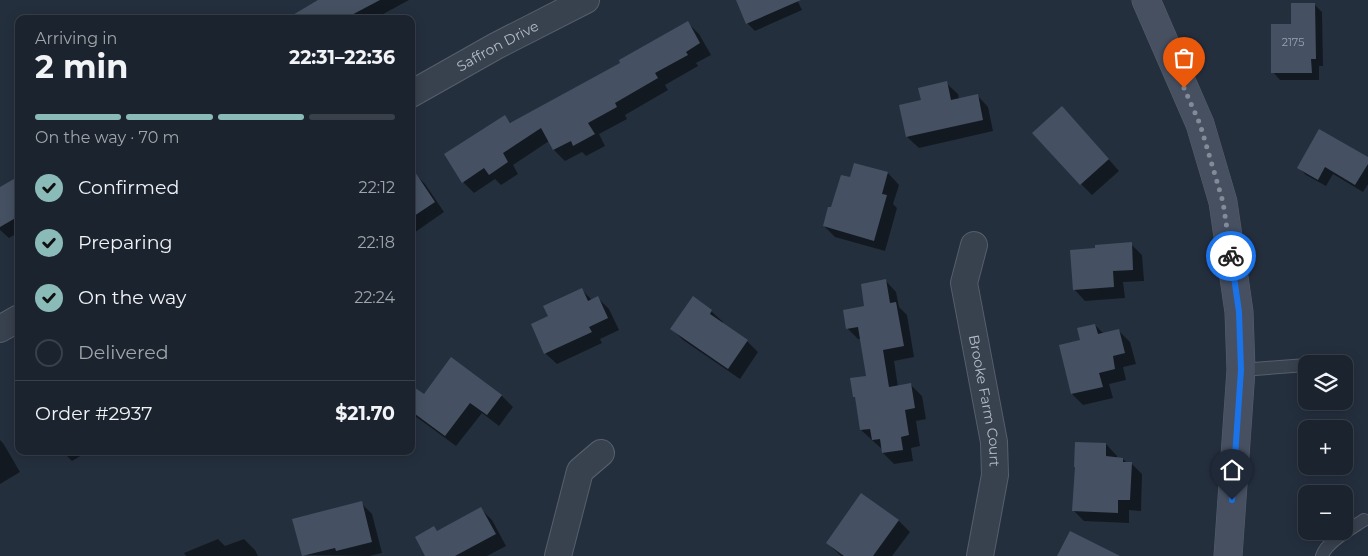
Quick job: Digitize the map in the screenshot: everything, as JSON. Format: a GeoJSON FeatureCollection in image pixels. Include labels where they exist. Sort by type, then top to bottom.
{"type":"FeatureCollection","features":[{"type":"Feature","properties":{"kind":"main road"},"geometry":{"type":"LineString","coordinates":[[1146,0],[1200,124],[1223,202],[1239,312],[1241,370],[1228,556]]}},
{"type":"Feature","properties":{"kind":"street","name":"Saffron Drive"},"geometry":{"type":"LineString","coordinates":[[415,92],[496,46],[586,0]]}},
{"type":"Feature","properties":{"kind":"street","name":"Brooke Farm Court"},"geometry":{"type":"LineString","coordinates":[[974,244],[964,283],[994,442],[995,475],[980,556]]}},
{"type":"Feature","properties":{"kind":"street"},"geometry":{"type":"LineString","coordinates":[[0,329],[15,320]]}},
{"type":"Feature","properties":{"kind":"street"},"geometry":{"type":"LineString","coordinates":[[558,556],[580,471],[601,453]]}},
{"type":"Feature","properties":{"kind":"lane"},"geometry":{"type":"LineString","coordinates":[[1241,370],[1298,366]]}},
{"type":"Feature","properties":{"kind":"lane"},"geometry":{"type":"LineString","coordinates":[[1322,556],[1324,550],[1338,537],[1364,520]]}},
{"type":"Feature","properties":{"kind":"building"},"geometry":{"type":"Polygon","coordinates":[[[318,0],[380,0],[352,15],[293,15],[318,0]]]}},
{"type":"Feature","properties":{"kind":"building"},"geometry":{"type":"Polygon","coordinates":[[[736,0],[801,0],[746,24],[736,0]]]}},
{"type":"Feature","properties":{"kind":"building"},"geometry":{"type":"Polygon","coordinates":[[[1291,3],[1315,3],[1316,59],[1311,59],[1312,73],[1271,73],[1271,24],[1291,24],[1291,3]]]}},
{"type":"Feature","properties":{"kind":"building"},"geometry":{"type":"Polygon","coordinates":[[[688,21],[700,43],[686,52],[688,55],[655,73],[658,78],[615,103],[617,107],[588,123],[595,134],[573,146],[571,141],[553,150],[541,128],[503,153],[508,162],[489,175],[484,168],[462,183],[444,154],[505,115],[510,123],[620,63],[619,60],[688,21]]]}},
{"type":"Feature","properties":{"kind":"building"},"geometry":{"type":"Polygon","coordinates":[[[947,81],[951,100],[978,94],[983,120],[906,137],[899,105],[921,100],[918,88],[947,81]]]}},
{"type":"Feature","properties":{"kind":"building"},"geometry":{"type":"Polygon","coordinates":[[[1062,106],[1109,159],[1080,185],[1032,133],[1062,106]]]}},
{"type":"Feature","properties":{"kind":"building"},"geometry":{"type":"Polygon","coordinates":[[[1319,129],[1368,157],[1368,164],[1355,185],[1325,167],[1318,180],[1297,168],[1319,129]]]}},
{"type":"Feature","properties":{"kind":"building"},"geometry":{"type":"Polygon","coordinates":[[[854,163],[888,172],[882,194],[887,195],[874,241],[823,226],[828,207],[831,207],[841,175],[850,177],[854,163]]]}},
{"type":"Feature","properties":{"kind":"building"},"geometry":{"type":"Polygon","coordinates":[[[415,172],[435,202],[415,215],[415,172]]]}},
{"type":"Feature","properties":{"kind":"building"},"geometry":{"type":"Polygon","coordinates":[[[15,178],[15,218],[0,227],[0,187],[15,178]]]}},
{"type":"Feature","properties":{"kind":"building"},"geometry":{"type":"Polygon","coordinates":[[[1132,242],[1133,270],[1113,271],[1114,287],[1073,290],[1070,250],[1095,248],[1095,245],[1132,242]]]}},
{"type":"Feature","properties":{"kind":"building"},"geometry":{"type":"Polygon","coordinates":[[[886,279],[890,303],[896,302],[904,346],[883,350],[889,387],[911,383],[915,408],[905,410],[909,435],[901,437],[903,450],[882,453],[880,439],[872,440],[870,429],[860,430],[850,378],[866,376],[858,327],[846,329],[843,310],[864,306],[861,284],[886,279]]]}},
{"type":"Feature","properties":{"kind":"building"},"geometry":{"type":"Polygon","coordinates":[[[582,288],[588,301],[598,296],[608,318],[589,327],[592,332],[544,354],[531,324],[548,316],[543,306],[582,288]]]}},
{"type":"Feature","properties":{"kind":"building"},"geometry":{"type":"Polygon","coordinates":[[[693,296],[712,310],[710,314],[748,340],[728,369],[670,329],[693,296]]]}},
{"type":"Feature","properties":{"kind":"building"},"geometry":{"type":"Polygon","coordinates":[[[1095,324],[1098,334],[1119,329],[1125,353],[1113,356],[1115,369],[1099,373],[1103,387],[1071,394],[1059,345],[1080,340],[1077,328],[1095,324]]]}},
{"type":"Feature","properties":{"kind":"building"},"geometry":{"type":"Polygon","coordinates":[[[451,357],[502,395],[487,415],[470,403],[445,436],[415,414],[415,388],[424,394],[451,357]]]}},
{"type":"Feature","properties":{"kind":"building"},"geometry":{"type":"Polygon","coordinates":[[[1075,442],[1106,443],[1106,456],[1123,458],[1123,462],[1132,462],[1130,500],[1118,500],[1118,513],[1072,511],[1075,442]]]}},
{"type":"Feature","properties":{"kind":"building"},"geometry":{"type":"Polygon","coordinates":[[[861,493],[899,520],[873,556],[844,556],[826,543],[861,493]]]}},
{"type":"Feature","properties":{"kind":"building"},"geometry":{"type":"Polygon","coordinates":[[[362,501],[372,542],[336,551],[335,548],[302,556],[292,519],[362,501]]]}},
{"type":"Feature","properties":{"kind":"building"},"geometry":{"type":"Polygon","coordinates":[[[481,507],[496,534],[455,556],[425,556],[415,537],[434,526],[437,531],[481,507]]]}},
{"type":"Feature","properties":{"kind":"building"},"geometry":{"type":"Polygon","coordinates":[[[1070,531],[1120,556],[1057,556],[1070,531]]]}},
{"type":"Feature","properties":{"kind":"way so far"},"geometry":{"type":"LineString","coordinates":[[1184,88],[1200,124],[1223,202],[1231,256]]}},
{"type":"Feature","properties":{"kind":"route"},"geometry":{"type":"LineString","coordinates":[[1231,256],[1239,312],[1241,370],[1232,500]]}}]}
